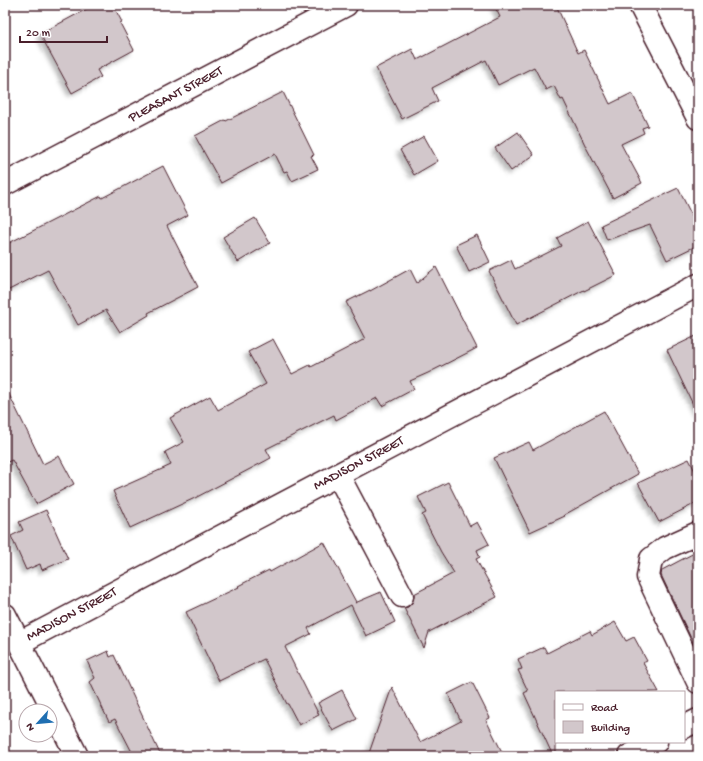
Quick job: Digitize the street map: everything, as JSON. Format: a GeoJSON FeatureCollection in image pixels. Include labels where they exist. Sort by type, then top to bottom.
{"type":"FeatureCollection","features":[{"type":"Feature","properties":{"kind":"street","name":"PLEASANT STREET"},"geometry":{"type":"LineString","coordinates":[[5,184],[346,5]]}},
{"type":"Feature","properties":{"kind":"street"},"geometry":{"type":"LineString","coordinates":[[640,5],[698,118]]}},
{"type":"Feature","properties":{"kind":"street","name":"MADISON STREET"},"geometry":{"type":"LineString","coordinates":[[19,643],[698,285]]}},
{"type":"Feature","properties":{"kind":"street"},"geometry":{"type":"LineString","coordinates":[[338,475],[402,596]]}},
{"type":"Feature","properties":{"kind":"street"},"geometry":{"type":"LineString","coordinates":[[698,533],[665,548],[651,559],[648,577],[698,682]]}},
{"type":"Feature","properties":{"kind":"street"},"geometry":{"type":"LineString","coordinates":[[5,615],[77,756]]}},
{"type":"Feature","properties":{"kind":"street"},"geometry":{"type":"LineString","coordinates":[[685,726],[698,720]]}},
{"type":"Feature","properties":{"kind":"street"},"geometry":{"type":"LineString","coordinates":[[629,756],[654,743]]}},
{"type":"Feature","properties":{"kind":"building"},"geometry":{"type":"Polygon","coordinates":[[[94,5],[113,5],[122,22],[120,23],[134,50],[97,70],[101,77],[72,93],[40,34],[94,5]]]}},
{"type":"Feature","properties":{"kind":"building"},"geometry":{"type":"Polygon","coordinates":[[[494,5],[556,5],[578,53],[584,50],[610,104],[632,93],[648,126],[642,128],[644,133],[621,144],[642,183],[613,198],[563,99],[561,100],[554,86],[546,90],[534,67],[498,85],[486,60],[432,88],[438,101],[402,119],[376,68],[412,49],[417,60],[500,17],[494,5]]]}},
{"type":"Feature","properties":{"kind":"building"},"geometry":{"type":"Polygon","coordinates":[[[283,92],[314,155],[311,156],[318,169],[292,181],[287,171],[284,172],[275,154],[221,183],[195,136],[283,92]]]}},
{"type":"Feature","properties":{"kind":"building"},"geometry":{"type":"Polygon","coordinates":[[[518,132],[534,155],[511,171],[495,148],[518,132]]]}},
{"type":"Feature","properties":{"kind":"building"},"geometry":{"type":"Polygon","coordinates":[[[424,136],[438,161],[414,175],[400,150],[424,136]]]}},
{"type":"Feature","properties":{"kind":"building"},"geometry":{"type":"Polygon","coordinates":[[[163,166],[188,215],[167,226],[198,287],[148,313],[149,315],[120,332],[106,310],[78,325],[48,270],[5,292],[5,245],[101,196],[102,198],[163,166]]]}},
{"type":"Feature","properties":{"kind":"building"},"geometry":{"type":"Polygon","coordinates":[[[678,188],[698,228],[698,245],[667,260],[650,225],[607,240],[601,225],[678,188]]]}},
{"type":"Feature","properties":{"kind":"building"},"geometry":{"type":"Polygon","coordinates":[[[255,218],[270,243],[238,262],[223,237],[255,218]]]}},
{"type":"Feature","properties":{"kind":"building"},"geometry":{"type":"Polygon","coordinates":[[[588,221],[616,275],[516,325],[489,271],[511,260],[515,269],[561,246],[557,238],[588,221]]]}},
{"type":"Feature","properties":{"kind":"building"},"geometry":{"type":"Polygon","coordinates":[[[477,235],[490,262],[469,272],[456,245],[477,235]]]}},
{"type":"Feature","properties":{"kind":"building"},"geometry":{"type":"Polygon","coordinates":[[[436,267],[477,348],[410,381],[414,389],[382,406],[377,398],[336,420],[334,415],[266,449],[271,458],[195,498],[130,528],[113,491],[171,465],[165,452],[184,442],[170,418],[210,396],[218,410],[266,384],[248,352],[273,339],[292,374],[310,365],[311,367],[365,339],[346,302],[370,291],[410,269],[417,283],[436,267]]]}},
{"type":"Feature","properties":{"kind":"building"},"geometry":{"type":"Polygon","coordinates":[[[698,335],[698,415],[667,350],[698,335]]]}},
{"type":"Feature","properties":{"kind":"building"},"geometry":{"type":"Polygon","coordinates":[[[5,386],[43,464],[59,456],[74,484],[36,504],[12,460],[5,463],[5,386]]]}},
{"type":"Feature","properties":{"kind":"building"},"geometry":{"type":"Polygon","coordinates":[[[604,411],[638,474],[564,515],[565,516],[530,532],[494,458],[529,442],[533,450],[604,411]]]}},
{"type":"Feature","properties":{"kind":"building"},"geometry":{"type":"Polygon","coordinates":[[[689,459],[698,477],[698,502],[659,522],[638,483],[689,459]]]}},
{"type":"Feature","properties":{"kind":"building"},"geometry":{"type":"Polygon","coordinates":[[[448,482],[470,526],[477,522],[489,544],[477,550],[480,557],[476,559],[497,597],[429,632],[424,648],[404,608],[408,607],[412,603],[414,594],[454,573],[441,552],[422,515],[426,513],[418,497],[448,482]]]}},
{"type":"Feature","properties":{"kind":"building"},"geometry":{"type":"Polygon","coordinates":[[[46,510],[68,559],[42,570],[40,564],[26,570],[11,536],[23,530],[19,522],[46,510]]]}},
{"type":"Feature","properties":{"kind":"building"},"geometry":{"type":"Polygon","coordinates":[[[324,542],[356,602],[355,603],[381,592],[395,622],[366,636],[351,605],[308,628],[311,634],[285,647],[319,715],[299,725],[264,659],[219,681],[186,612],[239,587],[238,586],[269,570],[270,572],[324,542]]]}},
{"type":"Feature","properties":{"kind":"building"},"geometry":{"type":"Polygon","coordinates":[[[698,551],[698,653],[661,575],[662,570],[698,551]]]}},
{"type":"Feature","properties":{"kind":"building"},"geometry":{"type":"Polygon","coordinates":[[[615,622],[626,641],[634,637],[647,661],[643,663],[658,691],[555,691],[556,756],[553,756],[524,693],[528,691],[518,670],[522,669],[518,659],[544,647],[547,653],[590,631],[592,635],[615,622]]]}},
{"type":"Feature","properties":{"kind":"building"},"geometry":{"type":"Polygon","coordinates":[[[108,651],[110,657],[114,655],[161,756],[134,756],[115,719],[109,722],[90,682],[95,678],[87,661],[108,651]]]}},
{"type":"Feature","properties":{"kind":"building"},"geometry":{"type":"Polygon","coordinates":[[[472,682],[490,718],[486,720],[504,756],[368,756],[392,687],[420,742],[461,721],[448,694],[472,682]]]}},
{"type":"Feature","properties":{"kind":"building"},"geometry":{"type":"Polygon","coordinates":[[[342,690],[357,719],[333,731],[318,703],[342,690]]]}}]}
